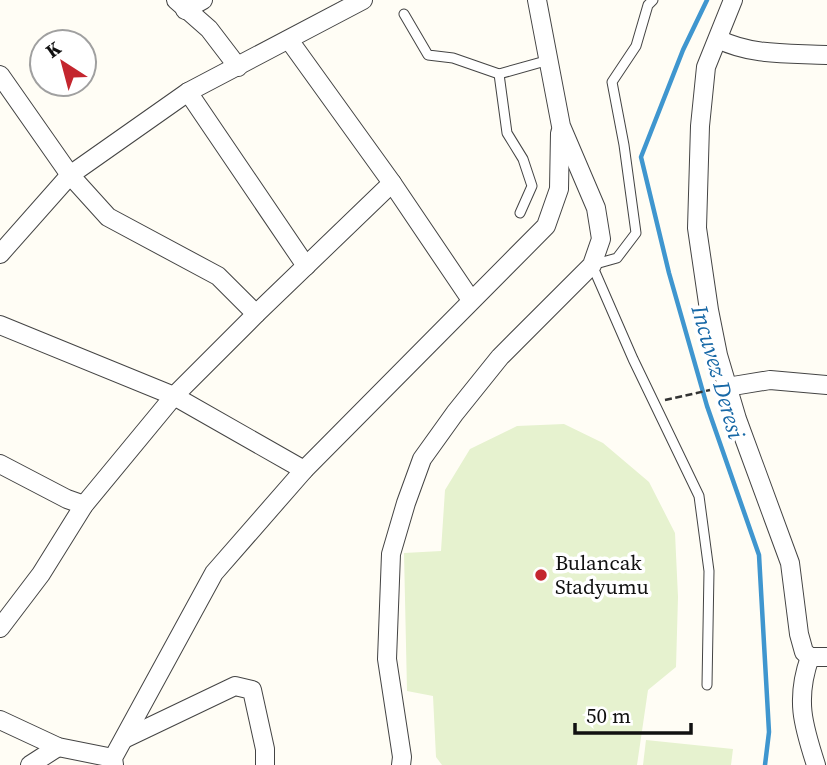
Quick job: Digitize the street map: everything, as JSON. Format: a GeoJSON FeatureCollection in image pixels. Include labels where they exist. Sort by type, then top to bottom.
{"type":"FeatureCollection","features":[{"type":"Feature","properties":{"kind":"street"},"geometry":{"type":"LineString","coordinates":[[181,5],[203,0]]}},
{"type":"Feature","properties":{"kind":"street"},"geometry":{"type":"LineString","coordinates":[[0,254],[69,175],[188,92],[363,0]]}},
{"type":"Feature","properties":{"kind":"street"},"geometry":{"type":"LineString","coordinates":[[0,720],[58,747],[114,761],[214,573],[304,470],[546,226],[559,189],[561,126],[537,0]]}},
{"type":"Feature","properties":{"kind":"street"},"geometry":{"type":"LineString","coordinates":[[733,0],[706,67],[700,126],[697,228],[722,388],[790,563],[799,634],[804,652],[819,657],[802,681],[803,724],[816,765]]}},
{"type":"Feature","properties":{"kind":"street"},"geometry":{"type":"LineString","coordinates":[[181,5],[209,29],[238,67]]}},
{"type":"Feature","properties":{"kind":"street"},"geometry":{"type":"LineString","coordinates":[[718,38],[735,47],[757,52],[827,55]]}},
{"type":"Feature","properties":{"kind":"street"},"geometry":{"type":"LineString","coordinates":[[289,40],[392,183],[471,300]]}},
{"type":"Feature","properties":{"kind":"street"},"geometry":{"type":"LineString","coordinates":[[0,75],[69,175],[108,217],[218,276],[256,314]]}},
{"type":"Feature","properties":{"kind":"street"},"geometry":{"type":"LineString","coordinates":[[188,92],[306,266]]}},
{"type":"Feature","properties":{"kind":"street"},"geometry":{"type":"LineString","coordinates":[[401,765],[387,659],[391,554],[422,459],[500,357],[592,264],[601,239],[596,208],[561,126]]}},
{"type":"Feature","properties":{"kind":"street"},"geometry":{"type":"LineString","coordinates":[[1,623],[41,573],[84,505],[174,396],[392,183]]}},
{"type":"Feature","properties":{"kind":"street"},"geometry":{"type":"LineString","coordinates":[[0,325],[174,396],[304,470]]}},
{"type":"Feature","properties":{"kind":"street"},"geometry":{"type":"LineString","coordinates":[[722,388],[770,380],[827,385]]}},
{"type":"Feature","properties":{"kind":"street"},"geometry":{"type":"LineString","coordinates":[[0,464],[84,505]]}},
{"type":"Feature","properties":{"kind":"street"},"geometry":{"type":"LineString","coordinates":[[124,739],[235,686],[252,690],[265,749],[265,765]]}},
{"type":"Feature","properties":{"kind":"street"},"geometry":{"type":"LineString","coordinates":[[30,765],[58,747]]}},
{"type":"Feature","properties":{"kind":"lane"},"geometry":{"type":"LineString","coordinates":[[653,0],[648,5],[636,46],[612,82],[636,233],[617,258],[592,264],[633,359],[699,496],[709,571],[707,685]]}},
{"type":"Feature","properties":{"kind":"lane"},"geometry":{"type":"LineString","coordinates":[[404,14],[428,55],[453,58],[499,74],[549,60]]}},
{"type":"Feature","properties":{"kind":"lane"},"geometry":{"type":"LineString","coordinates":[[499,74],[507,133],[523,159],[532,186],[520,213]]}},
{"type":"Feature","properties":{"kind":"path"},"geometry":{"type":"LineString","coordinates":[[673,399],[722,388]]}},
{"type":"Feature","properties":{"kind":"green space","name":"Bulancak Stadyumu"},"geometry":{"type":"Polygon","coordinates":[[[564,424],[603,443],[649,482],[675,533],[678,597],[676,667],[648,690],[637,765],[442,765],[436,757],[433,696],[407,691],[404,553],[441,551],[445,490],[470,449],[517,426],[564,424]]]}},
{"type":"Feature","properties":{"kind":"green space"},"geometry":{"type":"Polygon","coordinates":[[[646,740],[733,749],[731,765],[643,765],[646,740]]]}},
{"type":"Feature","properties":{"kind":"waterway","name":"Incuvez Deresi"},"geometry":{"type":"LineString","coordinates":[[707,0],[683,50],[641,157],[669,273],[707,406],[759,555],[769,732],[765,765]]}},
{"type":"Feature","properties":{"kind":"place","name":"Bulancak Stadyumu"},"geometry":{"type":"Point","coordinates":[541,575]}}]}
